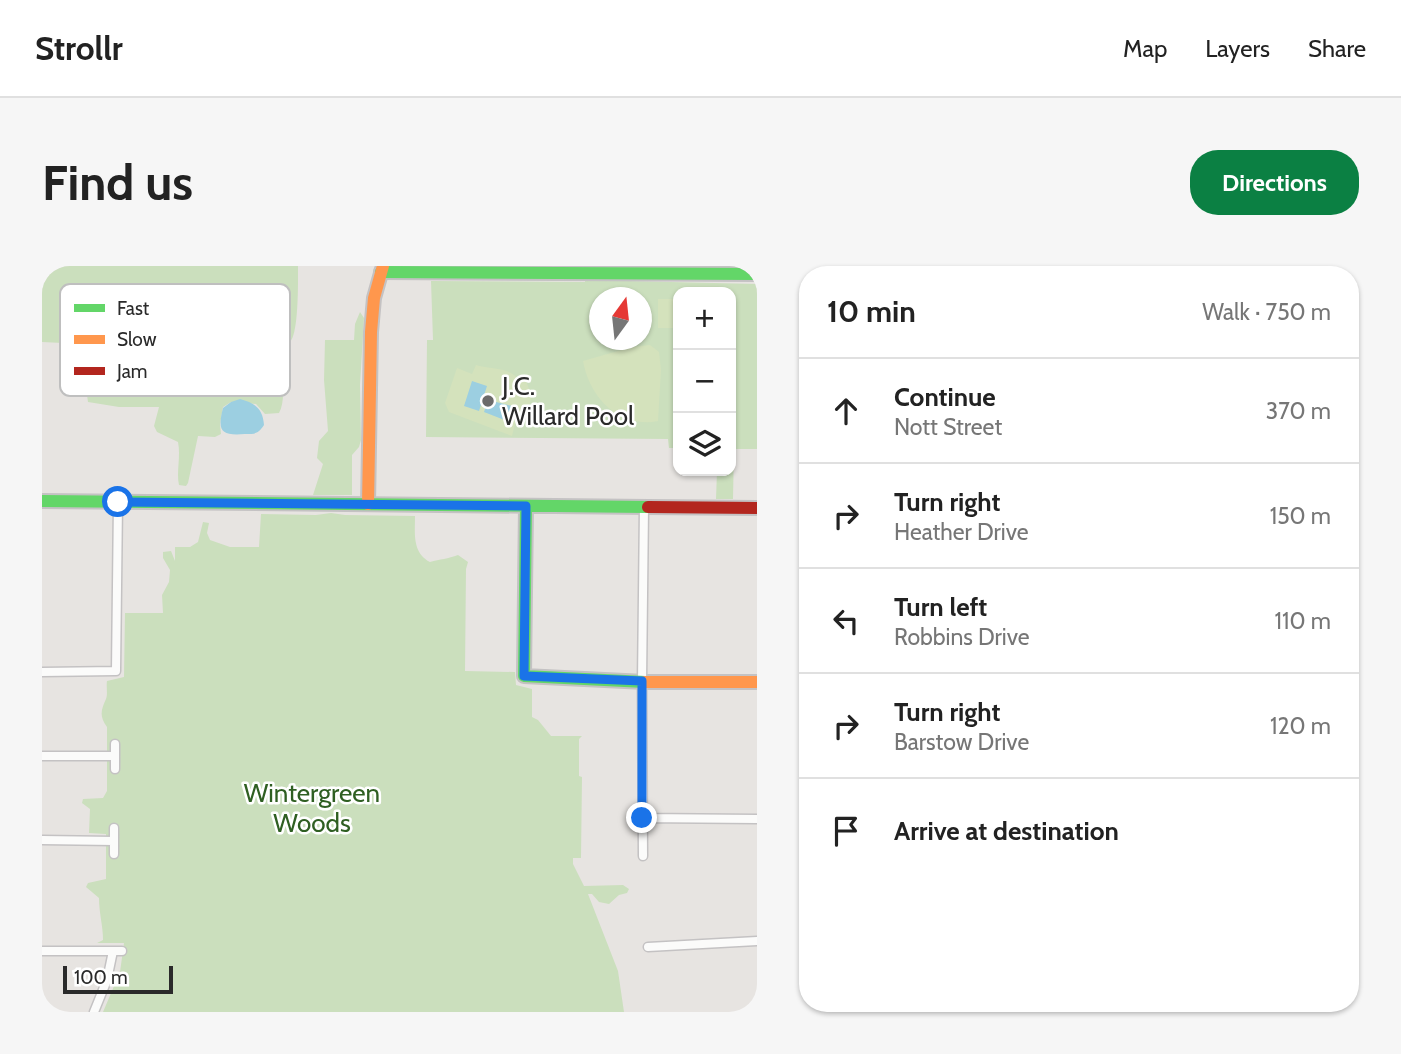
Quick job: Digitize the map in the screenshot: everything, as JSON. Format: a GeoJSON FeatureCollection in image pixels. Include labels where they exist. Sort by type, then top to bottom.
{"type":"FeatureCollection","features":[{"type":"Feature","properties":{"kind":"street"},"geometry":{"type":"LineString","coordinates":[[368,504],[370,332],[374,298],[382,269],[627,270],[757,274]]}},
{"type":"Feature","properties":{"kind":"street"},"geometry":{"type":"LineString","coordinates":[[42,501],[757,508]]}},
{"type":"Feature","properties":{"kind":"street"},"geometry":{"type":"LineString","coordinates":[[42,671],[116,671],[118,502]]}},
{"type":"Feature","properties":{"kind":"street"},"geometry":{"type":"LineString","coordinates":[[526,506],[524,676],[757,682]]}},
{"type":"Feature","properties":{"kind":"street"},"geometry":{"type":"LineString","coordinates":[[643,856],[644,507]]}},
{"type":"Feature","properties":{"kind":"street"},"geometry":{"type":"LineString","coordinates":[[115,744],[115,769]]}},
{"type":"Feature","properties":{"kind":"street"},"geometry":{"type":"LineString","coordinates":[[42,756],[115,756]]}},
{"type":"Feature","properties":{"kind":"street"},"geometry":{"type":"LineString","coordinates":[[642,818],[757,819]]}},
{"type":"Feature","properties":{"kind":"street"},"geometry":{"type":"LineString","coordinates":[[114,828],[114,854]]}},
{"type":"Feature","properties":{"kind":"street"},"geometry":{"type":"LineString","coordinates":[[42,840],[114,841]]}},
{"type":"Feature","properties":{"kind":"street"},"geometry":{"type":"LineString","coordinates":[[648,947],[757,942]]}},
{"type":"Feature","properties":{"kind":"street"},"geometry":{"type":"LineString","coordinates":[[42,951],[118,951],[94,1012]]}},
{"type":"Feature","properties":{"kind":"green space"},"geometry":{"type":"Polygon","coordinates":[[[42,266],[298,266],[295,328],[290,342],[290,284],[60,284],[60,343],[42,342],[42,266]]]}},
{"type":"Feature","properties":{"kind":"green space"},"geometry":{"type":"Polygon","coordinates":[[[585,280],[757,284],[757,449],[736,449],[736,287],[673,287],[673,448],[669,448],[668,439],[426,437],[427,340],[433,340],[431,281],[585,280]]]}},
{"type":"Feature","properties":{"kind":"green space"},"geometry":{"type":"Polygon","coordinates":[[[658,299],[673,299],[673,328],[658,328],[658,299]]]}},
{"type":"Feature","properties":{"kind":"green space"},"geometry":{"type":"Polygon","coordinates":[[[360,312],[364,318],[360,385],[361,440],[352,455],[352,495],[313,495],[323,464],[317,458],[319,441],[328,431],[324,380],[325,340],[354,340],[355,324],[360,312]]]}},
{"type":"Feature","properties":{"kind":"green space"},"geometry":{"type":"Polygon","coordinates":[[[652,347],[659,352],[661,370],[658,421],[630,420],[608,407],[592,386],[583,361],[622,350],[652,350],[652,347]]]}},
{"type":"Feature","properties":{"kind":"green space","name":"J.C. Willard Pool"},"geometry":{"type":"Polygon","coordinates":[[[476,365],[503,370],[517,378],[524,375],[531,395],[528,417],[517,416],[512,436],[449,412],[445,403],[457,368],[472,374],[476,365]]]}},
{"type":"Feature","properties":{"kind":"green space"},"geometry":{"type":"Polygon","coordinates":[[[87,396],[283,396],[279,413],[265,414],[256,404],[231,402],[223,407],[221,434],[215,437],[198,436],[186,486],[179,485],[178,442],[157,432],[154,426],[159,407],[119,407],[88,402],[87,396]]]}},
{"type":"Feature","properties":{"kind":"green space"},"geometry":{"type":"Polygon","coordinates":[[[717,476],[733,476],[733,499],[716,499],[717,476]]]}},
{"type":"Feature","properties":{"kind":"green space","name":"Wintergreen Woods"},"geometry":{"type":"Polygon","coordinates":[[[261,514],[415,516],[417,548],[424,558],[430,562],[458,555],[468,562],[465,671],[515,672],[516,685],[532,689],[532,717],[538,720],[551,736],[582,736],[579,739],[579,776],[582,777],[581,858],[573,858],[573,864],[584,886],[623,885],[629,889],[609,904],[599,902],[592,894],[588,894],[618,971],[624,1012],[103,1012],[120,972],[124,943],[97,943],[103,940],[99,898],[86,887],[88,883],[106,879],[106,834],[89,833],[90,809],[82,803],[83,799],[103,798],[107,791],[107,727],[102,713],[107,697],[107,681],[124,677],[125,613],[163,613],[162,595],[169,582],[170,570],[163,558],[163,552],[171,551],[175,561],[175,547],[190,547],[198,542],[203,522],[209,523],[207,533],[210,540],[230,547],[259,547],[261,514]]]}},
{"type":"Feature","properties":{"kind":"water"},"geometry":{"type":"Polygon","coordinates":[[[472,381],[487,386],[479,411],[464,406],[472,381]]]}},
{"type":"Feature","properties":{"kind":"water"},"geometry":{"type":"Polygon","coordinates":[[[240,399],[254,405],[262,415],[264,425],[256,433],[231,434],[221,427],[223,408],[240,399]]]}},
{"type":"Feature","properties":{"kind":"water"},"geometry":{"type":"Polygon","coordinates":[[[488,400],[512,406],[507,421],[484,412],[488,400]]]}},
{"type":"Feature","properties":{"kind":"traffic: fast"},"geometry":{"type":"LineString","coordinates":[[381,272],[757,274]]}},
{"type":"Feature","properties":{"kind":"traffic: fast"},"geometry":{"type":"LineString","coordinates":[[42,501],[648,507]]}},
{"type":"Feature","properties":{"kind":"traffic: fast"},"geometry":{"type":"LineString","coordinates":[[526,506],[524,676],[645,682]]}},
{"type":"Feature","properties":{"kind":"traffic: slow"},"geometry":{"type":"LineString","coordinates":[[368,504],[371,332],[374,298],[383,266]]}},
{"type":"Feature","properties":{"kind":"traffic: slow"},"geometry":{"type":"LineString","coordinates":[[645,682],[757,682]]}},
{"type":"Feature","properties":{"kind":"traffic: jam"},"geometry":{"type":"LineString","coordinates":[[648,507],[757,508]]}},
{"type":"Feature","properties":{"kind":"place","name":"J.C. Willard Pool"},"geometry":{"type":"Point","coordinates":[488,401]}},
{"type":"Feature","properties":{"kind":"route"},"geometry":{"type":"LineString","coordinates":[[118,502],[526,506],[524,676],[642,681],[642,818]]}}]}
